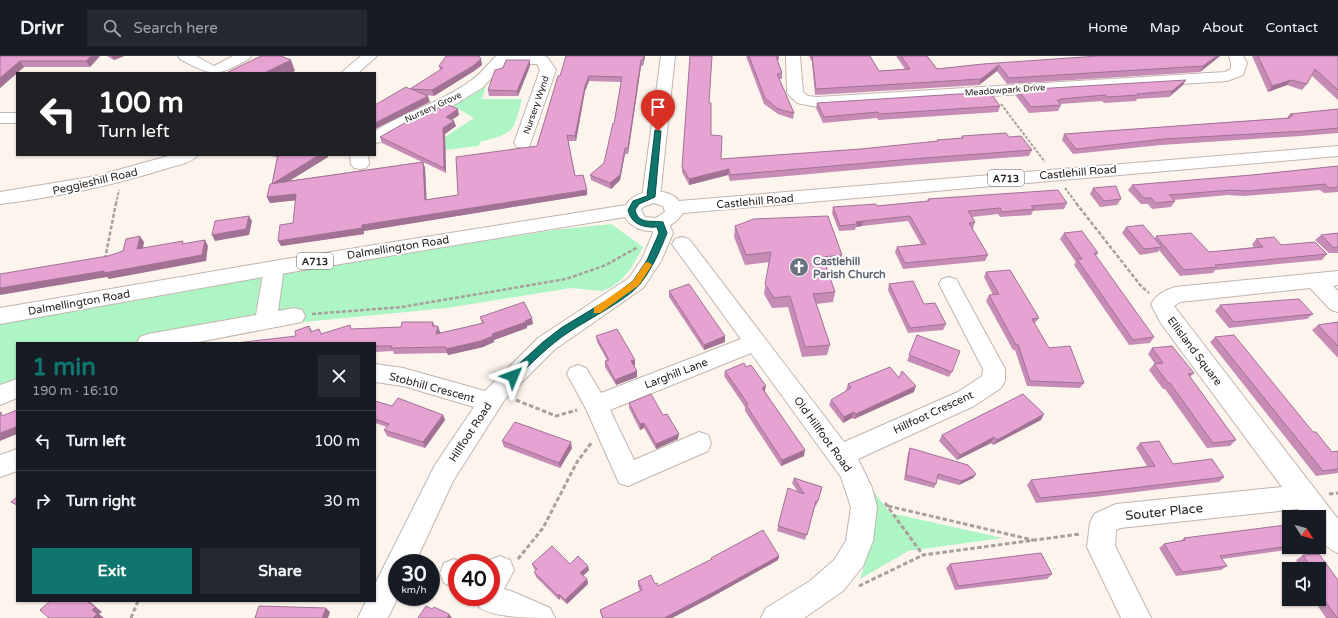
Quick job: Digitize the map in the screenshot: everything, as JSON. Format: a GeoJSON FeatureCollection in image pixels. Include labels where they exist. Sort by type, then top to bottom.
{"type":"FeatureCollection","features":[{"type":"Feature","properties":{"kind":"street"},"geometry":{"type":"LineString","coordinates":[[185,56],[213,72]]}},
{"type":"Feature","properties":{"kind":"street"},"geometry":{"type":"LineString","coordinates":[[217,72],[244,56]]}},
{"type":"Feature","properties":{"kind":"street"},"geometry":{"type":"LineString","coordinates":[[351,72],[370,56]]}},
{"type":"Feature","properties":{"kind":"street"},"geometry":{"type":"LineString","coordinates":[[668,56],[651,197],[666,200],[670,227]]}},
{"type":"Feature","properties":{"kind":"street","name":"Meadowpark Drive"},"geometry":{"type":"LineString","coordinates":[[793,56],[796,93],[803,100],[817,102],[1227,76],[1238,72],[1239,63],[1236,56]]}},
{"type":"Feature","properties":{"kind":"street","name":"Nursery Grove"},"geometry":{"type":"LineString","coordinates":[[376,137],[396,124],[448,102],[476,85],[503,58]]}},
{"type":"Feature","properties":{"kind":"street","name":"Nursery Wynd"},"geometry":{"type":"LineString","coordinates":[[503,58],[542,60],[548,70],[523,143]]}},
{"type":"Feature","properties":{"kind":"street"},"geometry":{"type":"LineString","coordinates":[[0,118],[16,118]]}},
{"type":"Feature","properties":{"kind":"street","name":"Castlehill Road"},"geometry":{"type":"LineString","coordinates":[[670,227],[1054,174],[1338,151]]}},
{"type":"Feature","properties":{"kind":"street","name":"Peggieshill Road"},"geometry":{"type":"LineString","coordinates":[[0,198],[50,191],[122,176],[186,156]]}},
{"type":"Feature","properties":{"kind":"street","name":"A713"},"geometry":{"type":"LineString","coordinates":[[651,197],[636,203],[632,210],[633,217],[640,222],[649,225],[670,227]]}},
{"type":"Feature","properties":{"kind":"street","name":"Dalmellington Road"},"geometry":{"type":"LineString","coordinates":[[0,316],[274,268],[632,210]]}},
{"type":"Feature","properties":{"kind":"street","name":"Old Hillfoot Road"},"geometry":{"type":"LineString","coordinates":[[670,227],[852,470],[864,506],[862,538],[853,560],[832,583],[809,599],[776,618]]}},
{"type":"Feature","properties":{"kind":"street","name":"Hillfoot Road"},"geometry":{"type":"LineString","coordinates":[[405,554],[444,473],[493,397],[546,344],[636,283],[651,261],[670,227]]}},
{"type":"Feature","properties":{"kind":"street"},"geometry":{"type":"LineString","coordinates":[[266,320],[274,268]]}},
{"type":"Feature","properties":{"kind":"street","name":"Ellisland Square"},"geometry":{"type":"LineString","coordinates":[[1338,278],[1175,295],[1162,304],[1168,316],[1338,540]]}},
{"type":"Feature","properties":{"kind":"street"},"geometry":{"type":"LineString","coordinates":[[1315,281],[1338,304]]}},
{"type":"Feature","properties":{"kind":"street","name":"Hillfoot Crescent"},"geometry":{"type":"LineString","coordinates":[[840,455],[966,399],[993,381],[994,369],[948,284]]}},
{"type":"Feature","properties":{"kind":"street"},"geometry":{"type":"LineString","coordinates":[[153,342],[294,316]]}},
{"type":"Feature","properties":{"kind":"street","name":"Larghill Lane"},"geometry":{"type":"LineString","coordinates":[[596,405],[756,342]]}},
{"type":"Feature","properties":{"kind":"street","name":"Stobhill Crescent"},"geometry":{"type":"LineString","coordinates":[[376,373],[403,377],[493,397]]}},
{"type":"Feature","properties":{"kind":"street"},"geometry":{"type":"LineString","coordinates":[[578,374],[596,405],[628,475],[699,443]]}},
{"type":"Feature","properties":{"kind":"street"},"geometry":{"type":"LineString","coordinates":[[0,396],[16,388]]}},
{"type":"Feature","properties":{"kind":"street"},"geometry":{"type":"LineString","coordinates":[[0,466],[16,460]]}},
{"type":"Feature","properties":{"kind":"street","name":"Souter Place"},"geometry":{"type":"LineString","coordinates":[[1102,531],[1103,523],[1116,516],[1305,496]]}},
{"type":"Feature","properties":{"kind":"street"},"geometry":{"type":"LineString","coordinates":[[1102,531],[1101,547],[1136,618]]}},
{"type":"Feature","properties":{"kind":"street"},"geometry":{"type":"LineString","coordinates":[[373,618],[388,588]]}},
{"type":"Feature","properties":{"kind":"street"},"geometry":{"type":"LineString","coordinates":[[500,602],[516,606],[540,618]]}},
{"type":"Feature","properties":{"kind":"path"},"geometry":{"type":"LineString","coordinates":[[990,91],[1141,286],[1162,304]]}},
{"type":"Feature","properties":{"kind":"path"},"geometry":{"type":"LineString","coordinates":[[104,260],[122,176]]}},
{"type":"Feature","properties":{"kind":"path"},"geometry":{"type":"LineString","coordinates":[[294,316],[402,307],[566,280],[606,264],[670,227]]}},
{"type":"Feature","properties":{"kind":"path"},"geometry":{"type":"LineString","coordinates":[[493,397],[556,416],[596,405]]}},
{"type":"Feature","properties":{"kind":"path"},"geometry":{"type":"LineString","coordinates":[[500,575],[512,568],[528,545],[544,528],[569,474],[580,456],[591,443],[608,432]]}},
{"type":"Feature","properties":{"kind":"path"},"geometry":{"type":"LineString","coordinates":[[883,500],[923,555]]}},
{"type":"Feature","properties":{"kind":"path"},"geometry":{"type":"LineString","coordinates":[[888,506],[1035,540]]}},
{"type":"Feature","properties":{"kind":"path"},"geometry":{"type":"LineString","coordinates":[[832,583],[852,589],[923,555],[1102,531]]}},
{"type":"Feature","properties":{"kind":"path"},"geometry":{"type":"LineString","coordinates":[[131,618],[138,602]]}},
{"type":"Feature","properties":{"kind":"green space"},"geometry":{"type":"Polygon","coordinates":[[[486,86],[482,99],[522,99],[517,119],[511,130],[500,136],[480,142],[479,146],[420,153],[474,118],[450,104],[464,100],[486,86]]]}},
{"type":"Feature","properties":{"kind":"green space"},"geometry":{"type":"Polygon","coordinates":[[[611,224],[643,247],[632,267],[621,280],[610,288],[602,291],[571,288],[447,308],[274,325],[155,342],[16,342],[16,392],[0,400],[0,316],[554,230],[611,224]]]}},
{"type":"Feature","properties":{"kind":"green space"},"geometry":{"type":"Polygon","coordinates":[[[870,487],[890,513],[1003,538],[908,551],[860,579],[872,542],[877,516],[870,487]]]}},
{"type":"Feature","properties":{"kind":"building"},"geometry":{"type":"Polygon","coordinates":[[[0,56],[91,56],[86,61],[20,61],[0,78],[0,56]]]}},
{"type":"Feature","properties":{"kind":"building"},"geometry":{"type":"Polygon","coordinates":[[[261,56],[281,56],[291,60],[266,72],[228,72],[261,56]]]}},
{"type":"Feature","properties":{"kind":"building"},"geometry":{"type":"Polygon","coordinates":[[[446,56],[479,56],[481,59],[473,66],[432,90],[411,89],[428,96],[376,122],[376,104],[406,87],[410,89],[443,68],[439,66],[446,56]]]}},
{"type":"Feature","properties":{"kind":"building"},"geometry":{"type":"Polygon","coordinates":[[[566,56],[644,56],[643,60],[641,60],[628,148],[625,148],[620,175],[610,183],[590,175],[604,163],[613,123],[614,124],[622,77],[589,76],[585,86],[575,136],[567,135],[575,176],[583,175],[587,190],[362,225],[362,228],[278,241],[280,225],[293,223],[296,194],[267,197],[270,184],[423,162],[425,200],[458,195],[456,157],[537,146],[558,76],[560,76],[566,56]]]}},
{"type":"Feature","properties":{"kind":"building"},"geometry":{"type":"Polygon","coordinates":[[[690,56],[712,56],[709,103],[711,103],[711,135],[722,136],[721,159],[861,149],[963,138],[962,136],[1006,133],[1009,137],[1021,136],[1032,150],[730,175],[729,169],[689,179],[682,167],[690,56]]]}},
{"type":"Feature","properties":{"kind":"building"},"geometry":{"type":"Polygon","coordinates":[[[749,56],[776,56],[782,73],[777,74],[794,113],[778,109],[765,98],[749,56]]]}},
{"type":"Feature","properties":{"kind":"building"},"geometry":{"type":"Polygon","coordinates":[[[812,56],[870,56],[879,71],[910,69],[901,56],[927,56],[937,69],[983,64],[1098,56],[1217,56],[1203,66],[1009,78],[999,65],[981,79],[816,89],[812,56]]]}},
{"type":"Feature","properties":{"kind":"building"},"geometry":{"type":"Polygon","coordinates":[[[1258,56],[1338,56],[1338,90],[1315,69],[1307,84],[1291,80],[1272,86],[1258,56]]]}},
{"type":"Feature","properties":{"kind":"building"},"geometry":{"type":"Polygon","coordinates":[[[506,60],[530,60],[517,91],[488,90],[495,70],[503,68],[506,60]]]}},
{"type":"Feature","properties":{"kind":"building"},"geometry":{"type":"Polygon","coordinates":[[[1186,80],[1172,91],[1137,94],[1139,95],[1107,97],[1105,95],[1060,99],[1061,100],[1057,100],[1061,105],[1031,107],[1018,90],[1186,80]]]}},
{"type":"Feature","properties":{"kind":"building"},"geometry":{"type":"Polygon","coordinates":[[[990,92],[1000,106],[879,114],[878,112],[824,117],[817,103],[990,92]]]}},
{"type":"Feature","properties":{"kind":"building"},"geometry":{"type":"Polygon","coordinates":[[[446,104],[458,109],[446,117],[454,121],[443,128],[444,168],[380,137],[401,125],[446,104]]]}},
{"type":"Feature","properties":{"kind":"building"},"geometry":{"type":"Polygon","coordinates":[[[1338,109],[1338,128],[1164,139],[1076,149],[1064,134],[1290,118],[1289,116],[1293,116],[1290,114],[1338,109]]]}},
{"type":"Feature","properties":{"kind":"building"},"geometry":{"type":"Polygon","coordinates":[[[278,156],[317,156],[272,184],[278,156]]]}},
{"type":"Feature","properties":{"kind":"building"},"geometry":{"type":"Polygon","coordinates":[[[1338,166],[1338,187],[1329,188],[1325,184],[1248,191],[1232,190],[1169,195],[1175,201],[1156,203],[1151,198],[1144,198],[1132,185],[1252,175],[1338,166]]]}},
{"type":"Feature","properties":{"kind":"building"},"geometry":{"type":"Polygon","coordinates":[[[1116,186],[1121,199],[1104,201],[1093,188],[1116,186]]]}},
{"type":"Feature","properties":{"kind":"building"},"geometry":{"type":"Polygon","coordinates":[[[1058,190],[1067,203],[1031,206],[1034,209],[1002,212],[1000,208],[968,211],[975,222],[969,223],[988,255],[905,263],[897,247],[926,244],[910,216],[856,222],[857,224],[840,226],[833,207],[876,204],[877,206],[929,201],[928,199],[1058,190]]]}},
{"type":"Feature","properties":{"kind":"building"},"geometry":{"type":"Polygon","coordinates":[[[249,216],[246,229],[212,235],[215,221],[249,216]]]}},
{"type":"Feature","properties":{"kind":"building","name":"Castlehill Parish Church"},"geometry":{"type":"Polygon","coordinates":[[[828,216],[842,255],[823,257],[835,292],[813,294],[830,345],[805,347],[790,296],[774,298],[765,284],[771,252],[746,255],[735,226],[754,219],[828,216]]]}},
{"type":"Feature","properties":{"kind":"building"},"geometry":{"type":"Polygon","coordinates":[[[1143,225],[1162,247],[1144,249],[1126,227],[1143,225]]]}},
{"type":"Feature","properties":{"kind":"building"},"geometry":{"type":"Polygon","coordinates":[[[1082,231],[1098,253],[1094,253],[1154,337],[1133,340],[1077,259],[1082,259],[1064,233],[1082,231]]]}},
{"type":"Feature","properties":{"kind":"building"},"geometry":{"type":"Polygon","coordinates":[[[1191,233],[1209,252],[1263,247],[1256,239],[1274,237],[1281,245],[1315,242],[1327,254],[1215,265],[1217,267],[1184,270],[1156,236],[1191,233]]]}},
{"type":"Feature","properties":{"kind":"building"},"geometry":{"type":"Polygon","coordinates":[[[1338,233],[1338,247],[1334,248],[1321,235],[1338,233]]]}},
{"type":"Feature","properties":{"kind":"building"},"geometry":{"type":"Polygon","coordinates":[[[140,236],[137,249],[183,241],[182,244],[205,240],[202,255],[104,273],[104,271],[0,288],[0,274],[108,256],[123,251],[126,239],[140,236]]]}},
{"type":"Feature","properties":{"kind":"building"},"geometry":{"type":"Polygon","coordinates":[[[1010,270],[1039,318],[1032,319],[1049,348],[1070,346],[1084,383],[1030,381],[1018,344],[1016,345],[989,295],[999,294],[986,272],[1010,270]]]}},
{"type":"Feature","properties":{"kind":"building"},"geometry":{"type":"Polygon","coordinates":[[[913,281],[924,304],[935,303],[946,324],[910,328],[889,284],[913,281]]]}},
{"type":"Feature","properties":{"kind":"building"},"geometry":{"type":"Polygon","coordinates":[[[689,284],[725,336],[704,345],[669,291],[689,284]]]}},
{"type":"Feature","properties":{"kind":"building"},"geometry":{"type":"Polygon","coordinates":[[[1299,299],[1313,314],[1234,322],[1220,305],[1299,299]]]}},
{"type":"Feature","properties":{"kind":"building"},"geometry":{"type":"Polygon","coordinates":[[[524,302],[532,318],[525,321],[526,322],[492,334],[493,336],[481,341],[446,349],[446,347],[391,348],[392,346],[376,346],[376,342],[245,342],[296,336],[295,331],[309,326],[311,332],[319,329],[321,334],[350,325],[351,329],[401,327],[402,322],[433,322],[432,326],[438,326],[436,334],[484,323],[480,317],[524,302]]]}},
{"type":"Feature","properties":{"kind":"building"},"geometry":{"type":"Polygon","coordinates":[[[1338,322],[1338,346],[1318,325],[1338,322]]]}},
{"type":"Feature","properties":{"kind":"building"},"geometry":{"type":"Polygon","coordinates":[[[617,329],[635,360],[631,361],[637,371],[615,380],[605,361],[609,360],[596,336],[617,329]]]}},
{"type":"Feature","properties":{"kind":"building"},"geometry":{"type":"Polygon","coordinates":[[[917,335],[960,351],[952,372],[909,355],[917,335]]]}},
{"type":"Feature","properties":{"kind":"building"},"geometry":{"type":"Polygon","coordinates":[[[1234,335],[1313,432],[1316,432],[1332,452],[1338,451],[1338,469],[1323,471],[1215,337],[1234,335]]]}},
{"type":"Feature","properties":{"kind":"building"},"geometry":{"type":"Polygon","coordinates":[[[1172,346],[1194,373],[1188,374],[1236,440],[1213,443],[1170,383],[1168,383],[1154,364],[1163,363],[1152,348],[1172,346]]]}},
{"type":"Feature","properties":{"kind":"building"},"geometry":{"type":"Polygon","coordinates":[[[744,363],[746,367],[751,365],[766,386],[762,388],[805,450],[782,460],[746,405],[748,404],[725,371],[744,363]]]}},
{"type":"Feature","properties":{"kind":"building"},"geometry":{"type":"Polygon","coordinates":[[[890,367],[899,378],[902,371],[916,386],[856,414],[854,412],[844,417],[831,400],[851,388],[848,384],[890,367]]]}},
{"type":"Feature","properties":{"kind":"building"},"geometry":{"type":"Polygon","coordinates":[[[651,394],[663,415],[667,414],[679,434],[656,444],[644,423],[640,424],[629,403],[651,394]]]}},
{"type":"Feature","properties":{"kind":"building"},"geometry":{"type":"Polygon","coordinates":[[[1023,394],[1044,414],[997,440],[994,437],[960,455],[942,435],[1023,394]]]}},
{"type":"Feature","properties":{"kind":"building"},"geometry":{"type":"Polygon","coordinates":[[[398,398],[443,415],[423,442],[384,430],[389,424],[376,419],[376,401],[392,406],[398,398]]]}},
{"type":"Feature","properties":{"kind":"building"},"geometry":{"type":"Polygon","coordinates":[[[16,410],[16,427],[0,433],[1,412],[2,416],[16,410]]]}},
{"type":"Feature","properties":{"kind":"building"},"geometry":{"type":"Polygon","coordinates":[[[515,422],[571,442],[559,463],[502,441],[515,422]]]}},
{"type":"Feature","properties":{"kind":"building"},"geometry":{"type":"Polygon","coordinates":[[[1159,441],[1173,464],[1212,459],[1224,477],[1040,498],[1031,480],[1155,466],[1140,443],[1159,441]]]}},
{"type":"Feature","properties":{"kind":"building"},"geometry":{"type":"Polygon","coordinates":[[[910,448],[968,465],[976,474],[962,481],[938,474],[936,484],[906,475],[910,448]]]}},
{"type":"Feature","properties":{"kind":"building"},"geometry":{"type":"Polygon","coordinates":[[[794,478],[822,487],[818,501],[816,501],[807,535],[778,526],[788,488],[804,494],[794,478]]]}},
{"type":"Feature","properties":{"kind":"building"},"geometry":{"type":"Polygon","coordinates":[[[16,498],[16,504],[11,502],[16,498]]]}},
{"type":"Feature","properties":{"kind":"building"},"geometry":{"type":"Polygon","coordinates":[[[1282,526],[1282,547],[1220,556],[1227,566],[1182,572],[1164,544],[1185,540],[1184,538],[1282,526]]]}},
{"type":"Feature","properties":{"kind":"building"},"geometry":{"type":"Polygon","coordinates":[[[763,530],[779,556],[710,594],[664,618],[603,618],[600,610],[642,590],[638,581],[651,575],[655,584],[657,583],[658,586],[712,559],[711,558],[763,530]]]}},
{"type":"Feature","properties":{"kind":"building"},"geometry":{"type":"Polygon","coordinates":[[[552,546],[570,564],[578,556],[588,566],[580,573],[587,579],[565,600],[559,594],[558,596],[534,572],[537,569],[532,564],[552,546]]]}},
{"type":"Feature","properties":{"kind":"building"},"geometry":{"type":"Polygon","coordinates":[[[1041,553],[1052,574],[958,586],[950,564],[1041,553]]]}},
{"type":"Feature","properties":{"kind":"building"},"geometry":{"type":"Polygon","coordinates":[[[1319,554],[1325,562],[1308,562],[1303,555],[1319,554]]]}},
{"type":"Feature","properties":{"kind":"building"},"geometry":{"type":"Polygon","coordinates":[[[1326,564],[1338,580],[1337,618],[1326,602],[1326,564]]]}},
{"type":"Feature","properties":{"kind":"building"},"geometry":{"type":"Polygon","coordinates":[[[49,602],[88,602],[95,607],[92,610],[97,614],[93,618],[49,618],[40,610],[49,602]]]}},
{"type":"Feature","properties":{"kind":"building"},"geometry":{"type":"Polygon","coordinates":[[[259,606],[326,608],[322,618],[255,618],[259,606]]]}},
{"type":"Feature","properties":{"kind":"building"},"geometry":{"type":"Polygon","coordinates":[[[426,606],[432,609],[434,607],[449,614],[447,618],[418,618],[426,606]]]}},
{"type":"Feature","properties":{"kind":"slow traffic"},"geometry":{"type":"LineString","coordinates":[[597,310],[636,283],[648,265]]}},
{"type":"Feature","properties":{"kind":"place","name":"Castlehill Parish Church"},"geometry":{"type":"Point","coordinates":[799,267]}},
{"type":"Feature","properties":{"kind":"route"},"geometry":{"type":"LineString","coordinates":[[513,376],[520,367],[546,344],[612,301],[636,283],[651,261],[663,233],[660,224],[644,224],[633,217],[632,210],[633,206],[640,200],[651,197],[658,131]]}}]}
